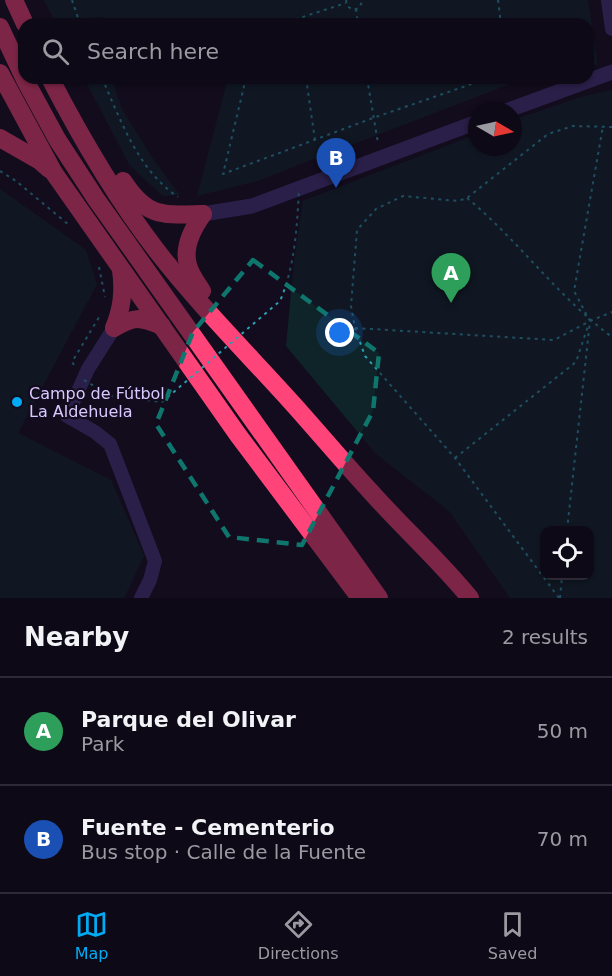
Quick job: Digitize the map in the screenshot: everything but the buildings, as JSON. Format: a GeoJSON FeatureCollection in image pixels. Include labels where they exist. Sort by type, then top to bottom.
{"type":"FeatureCollection","features":[{"type":"Feature","properties":{"kind":"highway"},"geometry":{"type":"LineString","coordinates":[[14,0],[22,18]]}},
{"type":"Feature","properties":{"kind":"highway"},"geometry":{"type":"LineString","coordinates":[[0,27],[18,65]]}},
{"type":"Feature","properties":{"kind":"highway"},"geometry":{"type":"LineString","coordinates":[[0,73],[54,173],[238,435],[360,598]]}},
{"type":"Feature","properties":{"kind":"highway"},"geometry":{"type":"LineString","coordinates":[[27,84],[57,139],[96,199],[379,598]]}},
{"type":"Feature","properties":{"kind":"highway"},"geometry":{"type":"LineString","coordinates":[[53,84],[109,182],[157,250],[372,493],[449,572],[470,598]]}},
{"type":"Feature","properties":{"kind":"highway"},"geometry":{"type":"LineString","coordinates":[[75,126],[108,160],[141,205],[149,210],[165,213],[203,214]]}},
{"type":"Feature","properties":{"kind":"highway"},"geometry":{"type":"LineString","coordinates":[[0,138],[40,161],[54,173]]}},
{"type":"Feature","properties":{"kind":"highway"},"geometry":{"type":"LineString","coordinates":[[203,214],[193,228],[187,253],[187,264],[229,334]]}},
{"type":"Feature","properties":{"kind":"highway"},"geometry":{"type":"LineString","coordinates":[[114,328],[124,292],[121,268]]}},
{"type":"Feature","properties":{"kind":"highway"},"geometry":{"type":"LineString","coordinates":[[114,328],[131,319],[143,319],[162,326]]}},
{"type":"Feature","properties":{"kind":"street"},"geometry":{"type":"LineString","coordinates":[[608,0],[612,29]]}},
{"type":"Feature","properties":{"kind":"street"},"geometry":{"type":"LineString","coordinates":[[594,79],[612,72]]}},
{"type":"Feature","properties":{"kind":"street"},"geometry":{"type":"LineString","coordinates":[[522,105],[580,84]]}},
{"type":"Feature","properties":{"kind":"street"},"geometry":{"type":"LineString","coordinates":[[203,214],[252,206],[468,125]]}},
{"type":"Feature","properties":{"kind":"street"},"geometry":{"type":"LineString","coordinates":[[114,328],[87,369],[67,416],[95,432],[110,444],[155,561],[150,580],[141,598]]}},
{"type":"Feature","properties":{"kind":"path"},"geometry":{"type":"LineString","coordinates":[[72,0],[78,18]]}},
{"type":"Feature","properties":{"kind":"path"},"geometry":{"type":"LineString","coordinates":[[300,18],[346,1],[351,9],[356,9],[362,5],[363,0]]}},
{"type":"Feature","properties":{"kind":"path"},"geometry":{"type":"LineString","coordinates":[[498,0],[500,18]]}},
{"type":"Feature","properties":{"kind":"path"},"geometry":{"type":"LineString","coordinates":[[356,9],[357,18]]}},
{"type":"Feature","properties":{"kind":"path"},"geometry":{"type":"LineString","coordinates":[[105,84],[132,146],[168,190],[203,214]]}},
{"type":"Feature","properties":{"kind":"path"},"geometry":{"type":"LineString","coordinates":[[245,84],[223,174],[472,84]]}},
{"type":"Feature","properties":{"kind":"path"},"geometry":{"type":"LineString","coordinates":[[307,84],[315,140]]}},
{"type":"Feature","properties":{"kind":"path"},"geometry":{"type":"LineString","coordinates":[[368,84],[381,157]]}},
{"type":"Feature","properties":{"kind":"path"},"geometry":{"type":"LineString","coordinates":[[560,598],[455,458],[366,356],[355,328],[351,306],[357,230],[376,209],[403,196],[458,201],[467,198],[548,134],[573,126],[612,127]]}},
{"type":"Feature","properties":{"kind":"path"},"geometry":{"type":"LineString","coordinates":[[568,526],[590,321],[574,291],[603,126]]}},
{"type":"Feature","properties":{"kind":"path"},"geometry":{"type":"LineString","coordinates":[[0,171],[51,208],[74,229]]}},
{"type":"Feature","properties":{"kind":"path"},"geometry":{"type":"LineString","coordinates":[[105,308],[72,362],[84,380],[111,396],[162,402],[280,302],[288,282],[297,224],[299,189]]}},
{"type":"Feature","properties":{"kind":"path"},"geometry":{"type":"LineString","coordinates":[[467,198],[493,219],[538,269],[590,321],[612,337]]}},
{"type":"Feature","properties":{"kind":"path"},"geometry":{"type":"LineString","coordinates":[[98,261],[105,301]]}},
{"type":"Feature","properties":{"kind":"path"},"geometry":{"type":"LineString","coordinates":[[355,328],[554,340],[612,312]]}},
{"type":"Feature","properties":{"kind":"path"},"geometry":{"type":"LineString","coordinates":[[455,458],[576,362],[590,321]]}},
{"type":"Feature","properties":{"kind":"path"},"geometry":{"type":"LineString","coordinates":[[560,598],[562,580]]}},
{"type":"Feature","properties":{"kind":"highlighted area"},"geometry":{"type":"Polygon","coordinates":[[[253,260],[379,353],[373,411],[302,545],[229,537],[156,424],[193,332],[253,260]]]}},
{"type":"Feature","properties":{"kind":"green space"},"geometry":{"type":"Polygon","coordinates":[[[44,0],[588,0],[591,18],[102,17],[53,18],[44,0]]]}},
{"type":"Feature","properties":{"kind":"green space"},"geometry":{"type":"Polygon","coordinates":[[[594,39],[598,65],[594,65],[594,39]]]}},
{"type":"Feature","properties":{"kind":"green space"},"geometry":{"type":"Polygon","coordinates":[[[87,84],[113,84],[122,109],[153,159],[180,195],[163,196],[130,166],[87,84]]]}},
{"type":"Feature","properties":{"kind":"green space"},"geometry":{"type":"Polygon","coordinates":[[[226,84],[510,84],[257,181],[197,196],[226,84]]]}},
{"type":"Feature","properties":{"kind":"green space"},"geometry":{"type":"Polygon","coordinates":[[[612,90],[612,598],[510,598],[449,511],[376,454],[286,346],[294,261],[303,201],[468,137],[468,156],[522,156],[522,117],[584,96],[612,90]]]}},
{"type":"Feature","properties":{"kind":"green space"},"geometry":{"type":"Polygon","coordinates":[[[0,189],[86,250],[97,284],[18,433],[111,480],[144,556],[124,598],[0,598],[0,189]]]}},
{"type":"Feature","properties":{"kind":"place","name":"Fuente - Cementerio"},"geometry":{"type":"Point","coordinates":[336,188]}},
{"type":"Feature","properties":{"kind":"place","name":"Parque del Olivar"},"geometry":{"type":"Point","coordinates":[451,303]}},
{"type":"Feature","properties":{"kind":"place","name":"Campo de Fútbol La Aldehuela"},"geometry":{"type":"Point","coordinates":[17,402]}}]}
